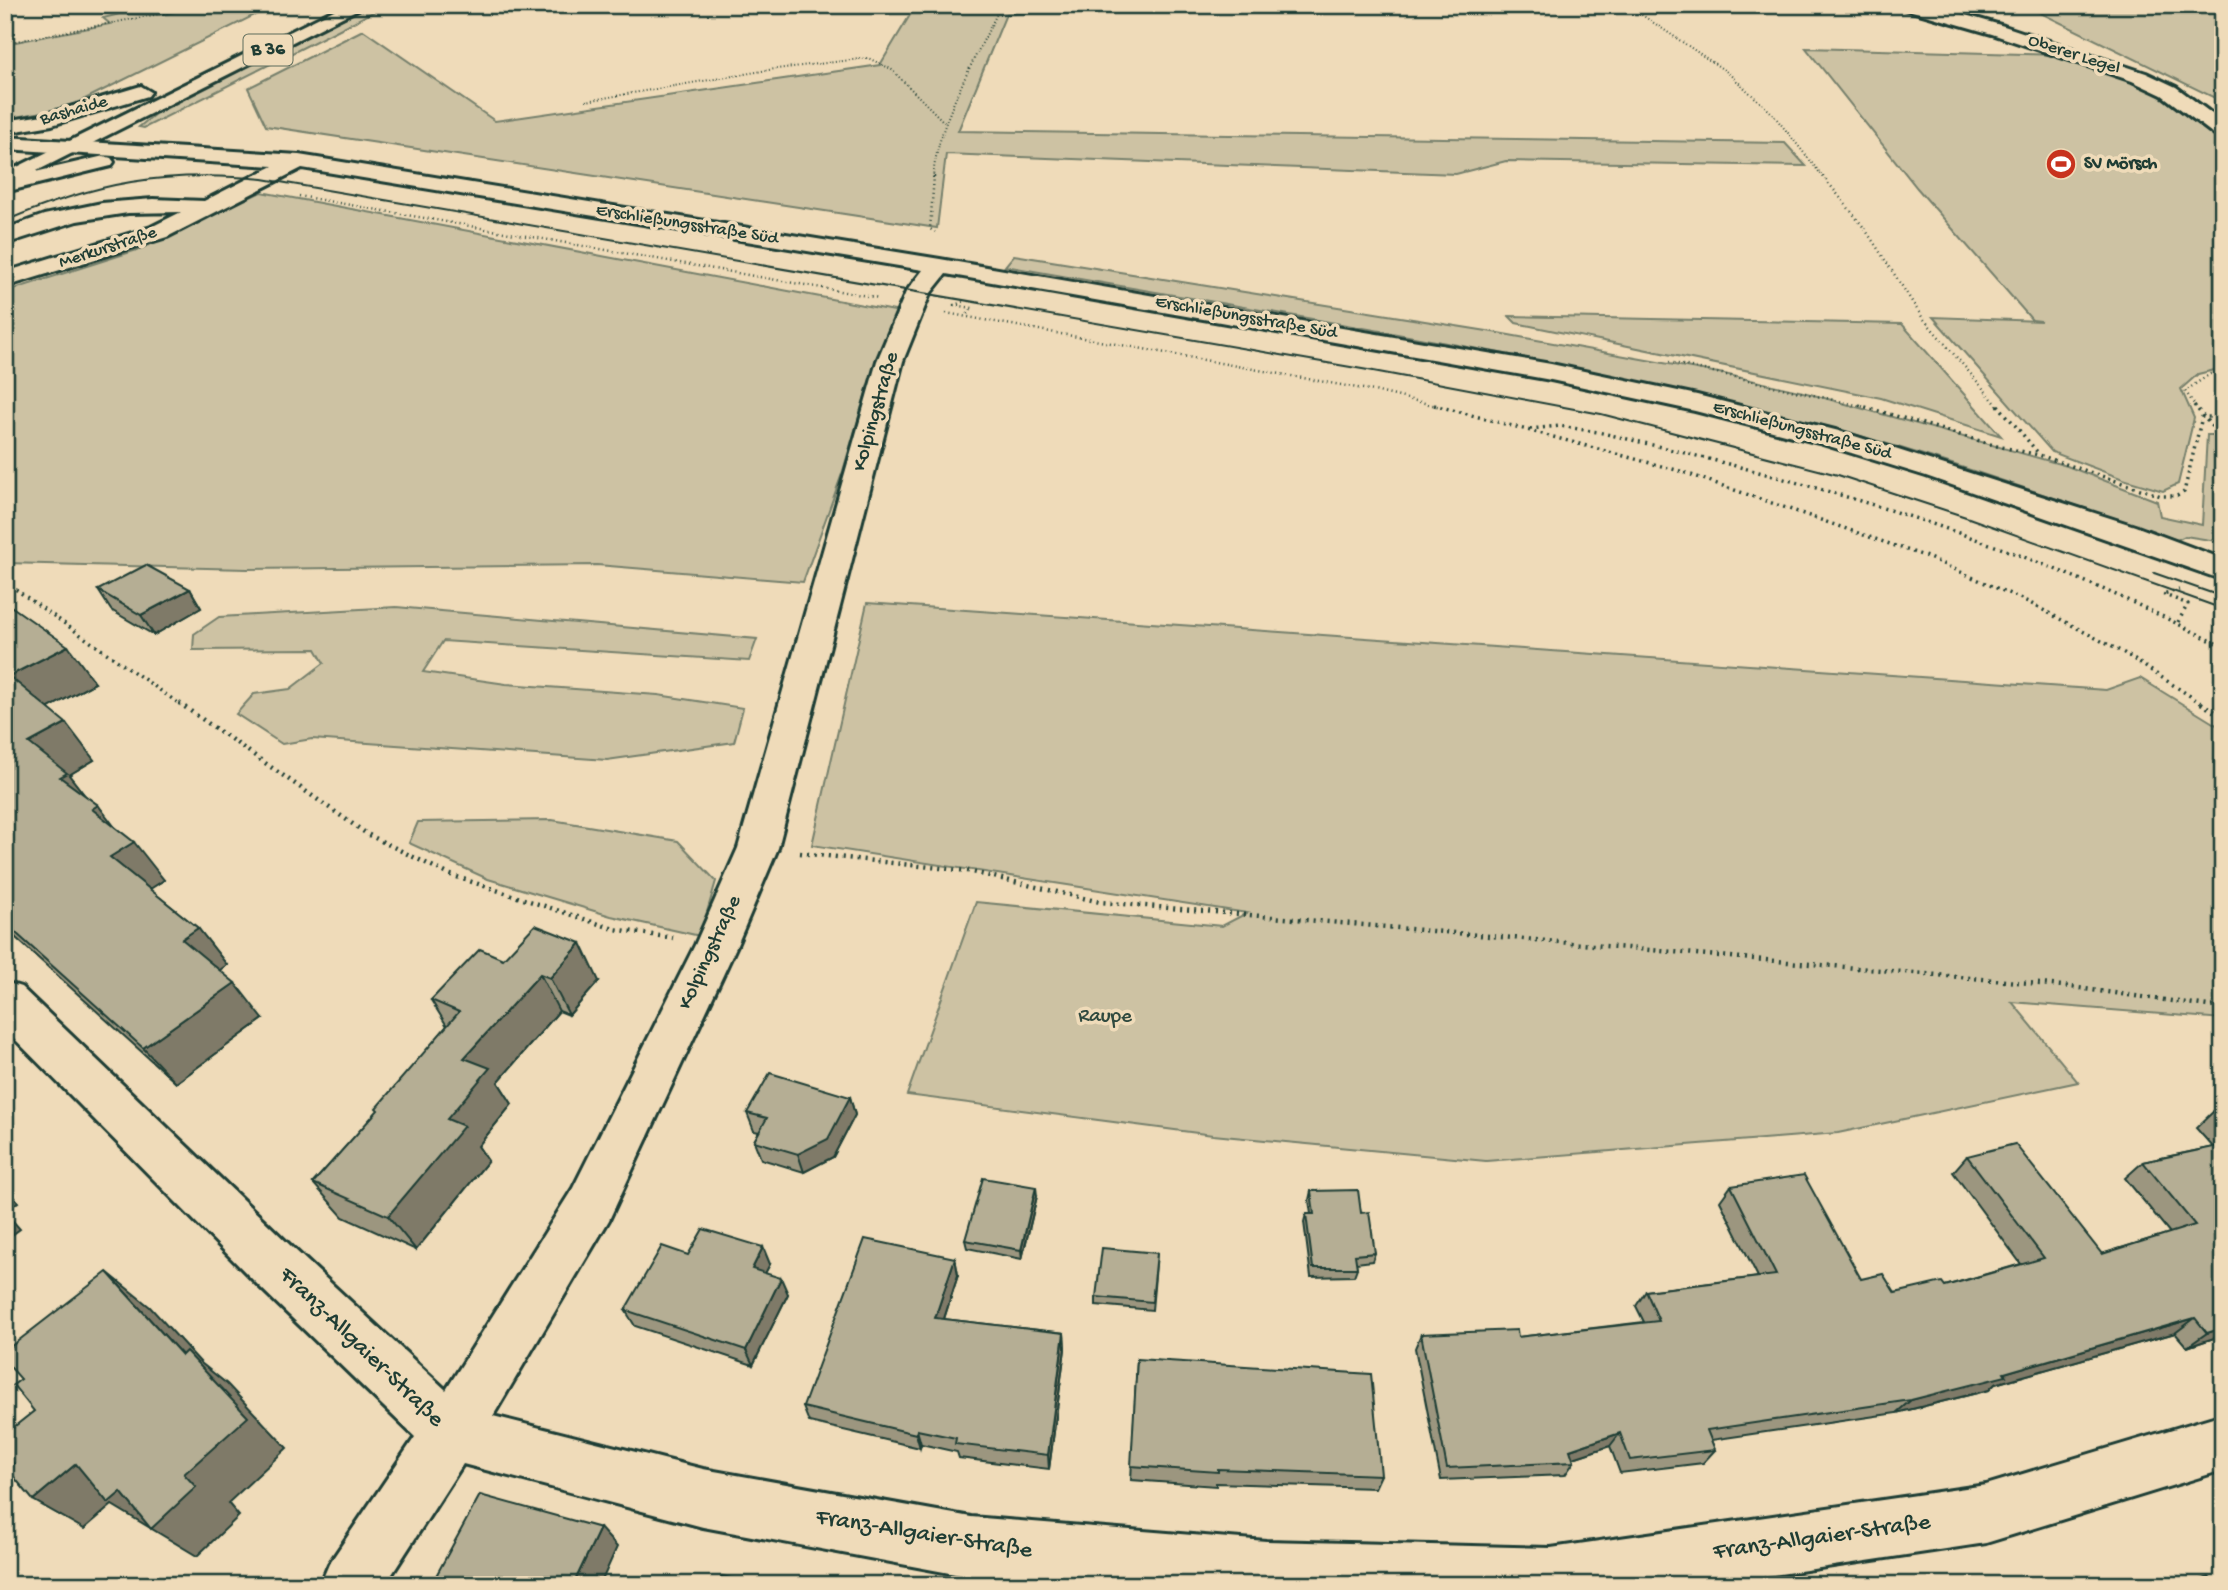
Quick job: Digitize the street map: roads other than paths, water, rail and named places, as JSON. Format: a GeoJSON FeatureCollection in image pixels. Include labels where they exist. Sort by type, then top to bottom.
{"type":"FeatureCollection","features":[{"type":"Feature","properties":{"kind":"street","name":"B 36"},"geometry":{"type":"LineString","coordinates":[[5,156],[320,5]]}},
{"type":"Feature","properties":{"kind":"street","name":"B 36"},"geometry":{"type":"LineString","coordinates":[[5,183],[358,5]]}},
{"type":"Feature","properties":{"kind":"street","name":"Oberer Legel"},"geometry":{"type":"LineString","coordinates":[[1911,5],[1998,30],[2139,77],[2189,104],[2223,132]]}},
{"type":"Feature","properties":{"kind":"street","name":"Bashaide"},"geometry":{"type":"LineString","coordinates":[[5,129],[45,121],[141,92]]}},
{"type":"Feature","properties":{"kind":"street","name":"Bashaide"},"geometry":{"type":"LineString","coordinates":[[5,129],[51,134]]}},
{"type":"Feature","properties":{"kind":"street","name":"Erschließungsstraße Süd"},"geometry":{"type":"LineString","coordinates":[[51,134],[224,149],[249,156]]}},
{"type":"Feature","properties":{"kind":"street","name":"Bashaide"},"geometry":{"type":"LineString","coordinates":[[5,143],[30,145]]}},
{"type":"Feature","properties":{"kind":"street","name":"Erschließungsstraße Süd"},"geometry":{"type":"LineString","coordinates":[[30,145],[299,161],[940,266],[1538,370],[1697,403],[1829,437],[2124,533],[2223,570]]}},
{"type":"Feature","properties":{"kind":"street","name":"Erschließungsstraße Süd"},"geometry":{"type":"LineString","coordinates":[[5,183],[103,162],[179,154]]}},
{"type":"Feature","properties":{"kind":"street","name":"Merkurstraße"},"geometry":{"type":"LineString","coordinates":[[5,280],[147,236],[299,161]]}},
{"type":"Feature","properties":{"kind":"street","name":"Merkurstraße"},"geometry":{"type":"LineString","coordinates":[[5,237],[38,224],[97,211],[171,204],[208,208]]}},
{"type":"Feature","properties":{"kind":"street","name":"Kolpingstraße"},"geometry":{"type":"LineString","coordinates":[[350,1585],[451,1433],[591,1204],[716,945],[758,849],[890,361],[922,285],[940,266]]}},
{"type":"Feature","properties":{"kind":"street","name":"Franz-Allgaier-Straße"},"geometry":{"type":"LineString","coordinates":[[5,1000],[276,1268],[451,1433],[703,1498],[971,1547],[1266,1571],[1551,1578],[1986,1514],[2223,1443]]}},
{"type":"Feature","properties":{"kind":"tram line"},"geometry":{"type":"LineString","coordinates":[[5,221],[70,197],[131,182],[193,176],[263,179],[1368,370],[1601,414],[1838,475],[1966,517],[2223,609]]}},
{"type":"Feature","properties":{"kind":"tram line"},"geometry":{"type":"LineString","coordinates":[[2154,573],[2223,597]]}},
{"type":"Feature","properties":{"kind":"place","name":"SV Mörsch"},"geometry":{"type":"Point","coordinates":[2061,164]}},
{"type":"Feature","properties":{"kind":"park label","name":"Raupe"},"geometry":{"type":"Point","coordinates":[1105,1017]}}]}
